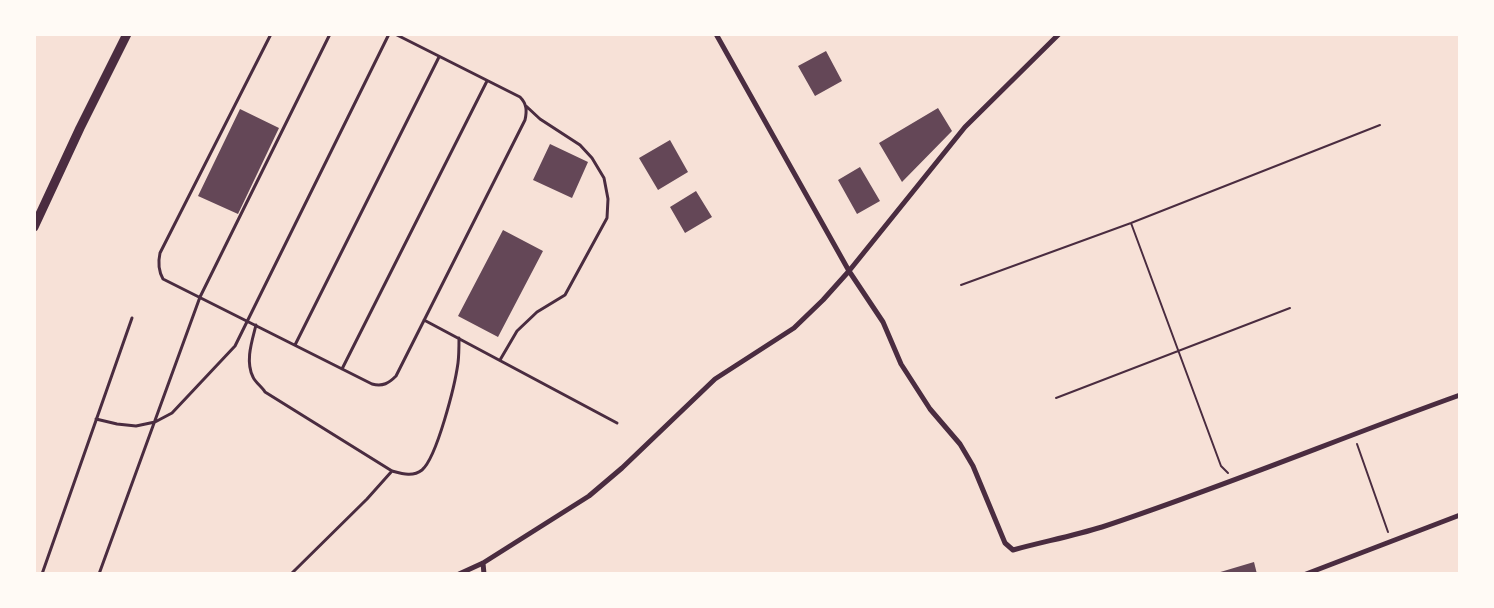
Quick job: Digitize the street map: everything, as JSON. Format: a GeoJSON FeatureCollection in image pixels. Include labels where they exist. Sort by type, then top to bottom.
{"type":"FeatureCollection","features":[{"type":"Feature","properties":{"kind":"highway"},"geometry":{"type":"LineString","coordinates":[[34,227],[36,216],[127,34]]}},
{"type":"Feature","properties":{"kind":"street"},"geometry":{"type":"LineString","coordinates":[[716,34],[849,271],[883,322],[901,364],[973,466],[1005,543],[1013,550],[1100,527],[1460,395]]}},
{"type":"Feature","properties":{"kind":"street"},"geometry":{"type":"LineString","coordinates":[[459,574],[483,563],[589,496],[715,379],[794,328],[849,271],[965,127],[1056,35]]}},
{"type":"Feature","properties":{"kind":"street"},"geometry":{"type":"LineString","coordinates":[[1306,574],[1460,515]]}},
{"type":"Feature","properties":{"kind":"street"},"geometry":{"type":"LineString","coordinates":[[483,563],[484,574]]}},
{"type":"Feature","properties":{"kind":"lane"},"geometry":{"type":"LineString","coordinates":[[271,34],[160,253],[159,267],[163,279],[379,386],[396,376],[525,120],[526,106]]}},
{"type":"Feature","properties":{"kind":"lane"},"geometry":{"type":"LineString","coordinates":[[99,574],[200,297],[330,34]]}},
{"type":"Feature","properties":{"kind":"lane"},"geometry":{"type":"LineString","coordinates":[[96,419],[136,426],[155,422],[172,413],[235,346],[389,34]]}},
{"type":"Feature","properties":{"kind":"lane"},"geometry":{"type":"LineString","coordinates":[[395,34],[520,97],[540,119],[580,145],[604,178],[608,199],[607,218],[565,295],[537,312],[517,331],[500,360]]}},
{"type":"Feature","properties":{"kind":"lane"},"geometry":{"type":"LineString","coordinates":[[295,345],[439,57]]}},
{"type":"Feature","properties":{"kind":"lane"},"geometry":{"type":"LineString","coordinates":[[342,369],[487,81]]}},
{"type":"Feature","properties":{"kind":"lane"},"geometry":{"type":"LineString","coordinates":[[42,574],[132,318]]}},
{"type":"Feature","properties":{"kind":"lane"},"geometry":{"type":"LineString","coordinates":[[424,320],[617,423]]}},
{"type":"Feature","properties":{"kind":"lane"},"geometry":{"type":"LineString","coordinates":[[256,325],[249,363],[253,377],[265,392],[392,471],[408,476],[420,471],[429,460],[458,364],[459,338]]}},
{"type":"Feature","properties":{"kind":"lane"},"geometry":{"type":"LineString","coordinates":[[291,574],[392,471]]}},
{"type":"Feature","properties":{"kind":"path"},"geometry":{"type":"LineString","coordinates":[[961,285],[1131,223],[1380,125]]}},
{"type":"Feature","properties":{"kind":"path"},"geometry":{"type":"LineString","coordinates":[[1131,223],[1221,466],[1234,480]]}},
{"type":"Feature","properties":{"kind":"path"},"geometry":{"type":"LineString","coordinates":[[1056,398],[1290,308]]}},
{"type":"Feature","properties":{"kind":"path"},"geometry":{"type":"LineString","coordinates":[[1353,434],[1391,541]]}},
{"type":"Feature","properties":{"kind":"building"},"geometry":{"type":"Polygon","coordinates":[[[826,51],[842,81],[815,96],[798,66],[826,51]]]}},
{"type":"Feature","properties":{"kind":"building"},"geometry":{"type":"Polygon","coordinates":[[[938,108],[952,131],[902,182],[879,143],[938,108]]]}},
{"type":"Feature","properties":{"kind":"building"},"geometry":{"type":"Polygon","coordinates":[[[240,109],[279,128],[238,214],[198,196],[240,109]]]}},
{"type":"Feature","properties":{"kind":"building"},"geometry":{"type":"Polygon","coordinates":[[[670,140],[688,172],[658,190],[639,158],[670,140]]]}},
{"type":"Feature","properties":{"kind":"building"},"geometry":{"type":"Polygon","coordinates":[[[550,144],[588,162],[572,198],[533,180],[550,144]]]}},
{"type":"Feature","properties":{"kind":"building"},"geometry":{"type":"Polygon","coordinates":[[[860,167],[880,201],[857,214],[838,180],[860,167]]]}},
{"type":"Feature","properties":{"kind":"building"},"geometry":{"type":"Polygon","coordinates":[[[696,191],[712,217],[685,233],[670,207],[696,191]]]}},
{"type":"Feature","properties":{"kind":"building"},"geometry":{"type":"Polygon","coordinates":[[[503,230],[543,251],[498,337],[458,316],[503,230]]]}},
{"type":"Feature","properties":{"kind":"building"},"geometry":{"type":"Polygon","coordinates":[[[1254,562],[1257,574],[1217,574],[1217,573],[1254,562]]]}}]}
